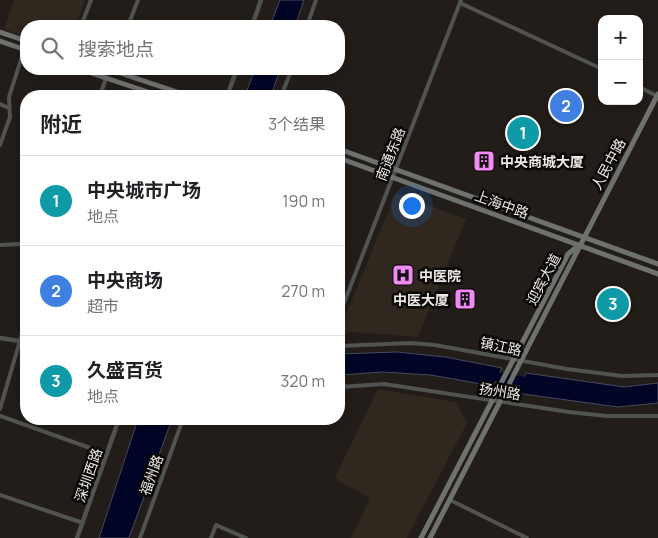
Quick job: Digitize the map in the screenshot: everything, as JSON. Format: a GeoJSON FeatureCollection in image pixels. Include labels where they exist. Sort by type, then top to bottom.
{"type":"FeatureCollection","features":[{"type":"Feature","properties":{"kind":"main road"},"geometry":{"type":"LineString","coordinates":[[0,32],[20,39]]}},
{"type":"Feature","properties":{"kind":"main road"},"geometry":{"type":"LineString","coordinates":[[0,41],[20,48]]}},
{"type":"Feature","properties":{"kind":"main road"},"geometry":{"type":"LineString","coordinates":[[97,75],[142,90]]}},
{"type":"Feature","properties":{"kind":"main road"},"geometry":{"type":"LineString","coordinates":[[128,75],[171,90]]}},
{"type":"Feature","properties":{"kind":"main road","name":"人民中路"},"geometry":{"type":"LineString","coordinates":[[579,245],[658,95]]}},
{"type":"Feature","properties":{"kind":"main road","name":"上海中路"},"geometry":{"type":"LineString","coordinates":[[345,151],[658,264]]}},
{"type":"Feature","properties":{"kind":"main road","name":"上海中路"},"geometry":{"type":"LineString","coordinates":[[345,160],[658,274]]}},
{"type":"Feature","properties":{"kind":"main road","name":"迎宾大道"},"geometry":{"type":"LineString","coordinates":[[421,538],[568,254],[579,245]]}},
{"type":"Feature","properties":{"kind":"main road","name":"迎宾大道"},"geometry":{"type":"LineString","coordinates":[[430,538],[506,394],[579,245]]}},
{"type":"Feature","properties":{"kind":"street"},"geometry":{"type":"LineString","coordinates":[[83,20],[91,0]]}},
{"type":"Feature","properties":{"kind":"street"},"geometry":{"type":"LineString","coordinates":[[130,20],[138,0]]}},
{"type":"Feature","properties":{"kind":"street"},"geometry":{"type":"LineString","coordinates":[[254,20],[261,0]]}},
{"type":"Feature","properties":{"kind":"street"},"geometry":{"type":"LineString","coordinates":[[309,20],[316,0]]}},
{"type":"Feature","properties":{"kind":"street"},"geometry":{"type":"LineString","coordinates":[[461,2],[598,67]]}},
{"type":"Feature","properties":{"kind":"street","name":"南通东路"},"geometry":{"type":"LineString","coordinates":[[345,301],[461,2]]}},
{"type":"Feature","properties":{"kind":"street"},"geometry":{"type":"LineString","coordinates":[[0,145],[10,117],[10,97],[20,66]]}},
{"type":"Feature","properties":{"kind":"street"},"geometry":{"type":"LineString","coordinates":[[229,90],[235,75]]}},
{"type":"Feature","properties":{"kind":"street"},"geometry":{"type":"LineString","coordinates":[[283,90],[290,75]]}},
{"type":"Feature","properties":{"kind":"street"},"geometry":{"type":"LineString","coordinates":[[102,90],[106,78]]}},
{"type":"Feature","properties":{"kind":"street"},"geometry":{"type":"LineString","coordinates":[[643,89],[658,95]]}},
{"type":"Feature","properties":{"kind":"street"},"geometry":{"type":"LineString","coordinates":[[0,104],[10,108]]}},
{"type":"Feature","properties":{"kind":"street"},"geometry":{"type":"LineString","coordinates":[[0,245],[20,244]]}},
{"type":"Feature","properties":{"kind":"street"},"geometry":{"type":"LineString","coordinates":[[0,338],[19,341]]}},
{"type":"Feature","properties":{"kind":"street"},"geometry":{"type":"LineString","coordinates":[[0,409],[20,338]]}},
{"type":"Feature","properties":{"kind":"street","name":"镇江路"},"geometry":{"type":"LineString","coordinates":[[345,346],[418,344],[522,362],[622,376],[658,375]]}},
{"type":"Feature","properties":{"kind":"street","name":"扬州路"},"geometry":{"type":"LineString","coordinates":[[345,387],[384,384],[434,390],[491,402],[607,416],[658,416]]}},
{"type":"Feature","properties":{"kind":"street"},"geometry":{"type":"LineString","coordinates":[[0,416],[20,423]]}},
{"type":"Feature","properties":{"kind":"street"},"geometry":{"type":"LineString","coordinates":[[25,425],[107,454]]}},
{"type":"Feature","properties":{"kind":"street","name":"深圳西路"},"geometry":{"type":"LineString","coordinates":[[77,538],[117,425]]}},
{"type":"Feature","properties":{"kind":"street","name":"福州路"},"geometry":{"type":"LineString","coordinates":[[140,538],[181,425]]}},
{"type":"Feature","properties":{"kind":"street"},"geometry":{"type":"LineString","coordinates":[[0,495],[83,523]]}},
{"type":"Feature","properties":{"kind":"street"},"geometry":{"type":"LineString","coordinates":[[450,500],[527,538]]}},
{"type":"Feature","properties":{"kind":"street"},"geometry":{"type":"LineString","coordinates":[[211,538],[216,524],[246,538]]}},
{"type":"Feature","properties":{"kind":"shaded area"},"geometry":{"type":"Polygon","coordinates":[[[14,0],[85,0],[78,20],[20,20],[20,35],[4,29],[14,0]]]}},
{"type":"Feature","properties":{"kind":"shaded area","name":"中医院"},"geometry":{"type":"Polygon","coordinates":[[[396,193],[466,219],[418,337],[345,331],[345,316],[396,193]]]}},
{"type":"Feature","properties":{"kind":"shaded area"},"geometry":{"type":"Polygon","coordinates":[[[378,389],[456,402],[467,423],[407,538],[351,538],[370,498],[340,482],[335,477],[378,389]]]}},
{"type":"Feature","properties":{"kind":"water"},"geometry":{"type":"Polygon","coordinates":[[[280,0],[304,0],[297,20],[272,20],[280,0]]]}},
{"type":"Feature","properties":{"kind":"water"},"geometry":{"type":"Polygon","coordinates":[[[253,75],[278,75],[273,90],[247,90],[253,75]]]}},
{"type":"Feature","properties":{"kind":"water"},"geometry":{"type":"Polygon","coordinates":[[[397,352],[445,357],[502,368],[493,386],[431,375],[383,372],[345,375],[345,354],[397,352]]]}},
{"type":"Feature","properties":{"kind":"water"},"geometry":{"type":"Polygon","coordinates":[[[526,373],[624,387],[658,383],[658,403],[618,407],[516,393],[526,373]]]}},
{"type":"Feature","properties":{"kind":"water"},"geometry":{"type":"Polygon","coordinates":[[[136,425],[170,425],[129,538],[99,538],[136,425]]]}},
{"type":"Feature","properties":{"kind":"waterway"},"geometry":{"type":"LineString","coordinates":[[487,375],[534,383]]}},
{"type":"Feature","properties":{"kind":"place","name":"中央商场"},"geometry":{"type":"Point","coordinates":[566,106]}},
{"type":"Feature","properties":{"kind":"place","name":"中央城市广场"},"geometry":{"type":"Point","coordinates":[523,133]}},
{"type":"Feature","properties":{"kind":"place","name":"中央商城大厦"},"geometry":{"type":"Point","coordinates":[484,161]}},
{"type":"Feature","properties":{"kind":"place","name":"中医院"},"geometry":{"type":"Point","coordinates":[403,275]}},
{"type":"Feature","properties":{"kind":"place","name":"中医大厦"},"geometry":{"type":"Point","coordinates":[465,299]}},
{"type":"Feature","properties":{"kind":"place","name":"久盛百货"},"geometry":{"type":"Point","coordinates":[613,304]}}]}
